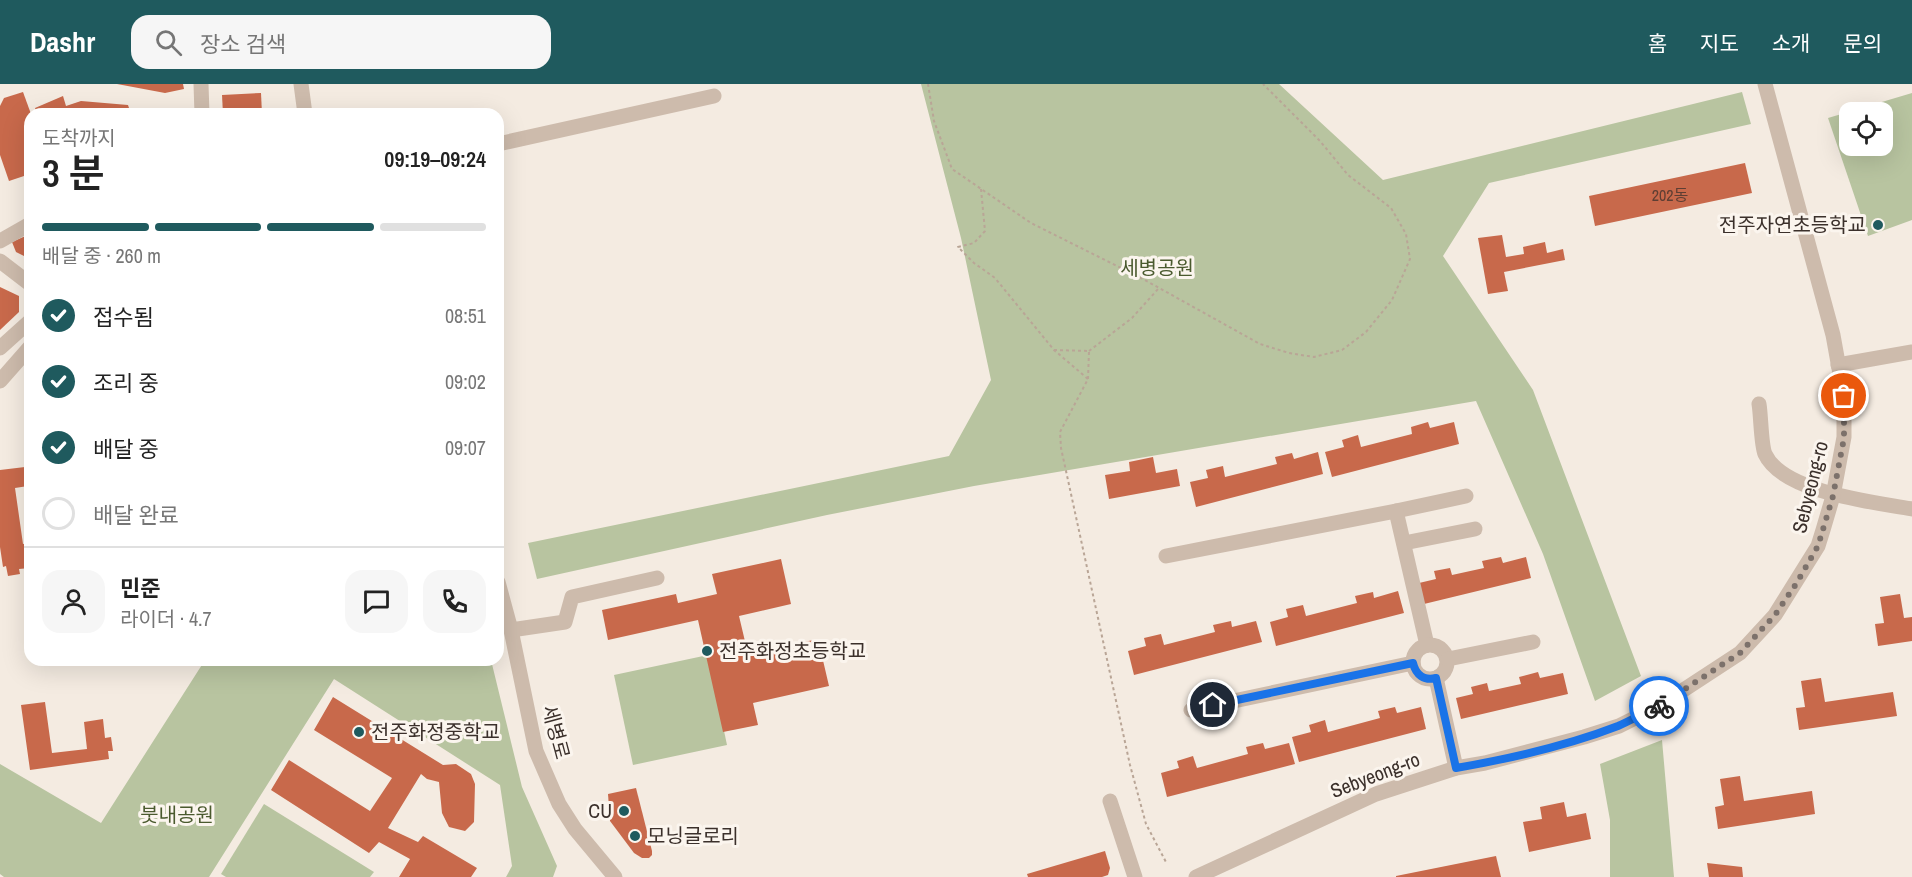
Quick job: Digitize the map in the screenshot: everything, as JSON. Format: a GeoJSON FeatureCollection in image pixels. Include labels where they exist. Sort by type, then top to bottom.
{"type":"FeatureCollection","features":[{"type":"Feature","properties":{"kind":"street"},"geometry":{"type":"LineString","coordinates":[[201,84],[202,108]]}},
{"type":"Feature","properties":{"kind":"street"},"geometry":{"type":"LineString","coordinates":[[301,84],[304,108]]}},
{"type":"Feature","properties":{"kind":"street","name":"Sebyeong-ro"},"geometry":{"type":"LineString","coordinates":[[1196,877],[1376,794],[1456,768],[1485,763],[1619,726],[1667,701],[1740,653],[1775,615],[1818,546],[1833,496],[1844,438],[1844,396],[1833,335],[1765,84]]}},
{"type":"Feature","properties":{"kind":"street"},"geometry":{"type":"LineString","coordinates":[[504,143],[714,96]]}},
{"type":"Feature","properties":{"kind":"street"},"geometry":{"type":"LineString","coordinates":[[0,241],[24,227]]}},
{"type":"Feature","properties":{"kind":"street"},"geometry":{"type":"LineString","coordinates":[[0,261],[24,279]]}},
{"type":"Feature","properties":{"kind":"street"},"geometry":{"type":"LineString","coordinates":[[0,348],[24,326]]}},
{"type":"Feature","properties":{"kind":"street"},"geometry":{"type":"LineString","coordinates":[[1838,365],[1912,352]]}},
{"type":"Feature","properties":{"kind":"street"},"geometry":{"type":"LineString","coordinates":[[0,381],[24,354]]}},
{"type":"Feature","properties":{"kind":"street"},"geometry":{"type":"LineString","coordinates":[[1759,404],[1765,454],[1777,468],[1798,483],[1833,496],[1912,509]]}},
{"type":"Feature","properties":{"kind":"street"},"geometry":{"type":"LineString","coordinates":[[1166,556],[1466,496]]}},
{"type":"Feature","properties":{"kind":"street"},"geometry":{"type":"LineString","coordinates":[[1396,511],[1427,645]]}},
{"type":"Feature","properties":{"kind":"street"},"geometry":{"type":"LineString","coordinates":[[1404,543],[1475,529]]}},
{"type":"Feature","properties":{"kind":"street"},"geometry":{"type":"LineString","coordinates":[[511,630],[566,622],[572,597],[657,578]]}},
{"type":"Feature","properties":{"kind":"street","name":"세병로"},"geometry":{"type":"LineString","coordinates":[[504,604],[536,751],[553,793],[575,829],[613,877]]}},
{"type":"Feature","properties":{"kind":"street"},"geometry":{"type":"LineString","coordinates":[[1448,659],[1533,642]]}},
{"type":"Feature","properties":{"kind":"street"},"geometry":{"type":"LineString","coordinates":[[1427,645],[1442,649],[1448,659],[1446,670],[1436,678],[1422,677],[1413,663],[1419,648],[1427,645]]}},
{"type":"Feature","properties":{"kind":"street"},"geometry":{"type":"LineString","coordinates":[[1191,710],[1413,663]]}},
{"type":"Feature","properties":{"kind":"street"},"geometry":{"type":"LineString","coordinates":[[1436,678],[1456,768]]}},
{"type":"Feature","properties":{"kind":"street"},"geometry":{"type":"LineString","coordinates":[[1110,801],[1135,877]]}},
{"type":"Feature","properties":{"kind":"path"},"geometry":{"type":"LineString","coordinates":[[928,84],[934,121],[952,169],[1031,223],[1159,288],[1260,344],[1289,353],[1314,357],[1342,350],[1366,332],[1392,300],[1410,259],[1406,234],[1391,208],[1348,175],[1320,141],[1263,84]]}},
{"type":"Feature","properties":{"kind":"path"},"geometry":{"type":"LineString","coordinates":[[981,189],[985,231],[974,243],[958,247],[974,263],[995,278],[1054,350],[1089,379]]}},
{"type":"Feature","properties":{"kind":"path"},"geometry":{"type":"LineString","coordinates":[[1054,350],[1089,351],[1132,318],[1159,288]]}},
{"type":"Feature","properties":{"kind":"path"},"geometry":{"type":"LineString","coordinates":[[1089,351],[1089,379],[1060,432],[1061,448],[1130,765],[1146,824],[1167,864]]}},
{"type":"Feature","properties":{"kind":"green space","name":"세병공원"},"geometry":{"type":"Polygon","coordinates":[[[921,84],[1279,84],[1383,180],[1742,92],[1751,124],[1489,183],[1443,256],[1533,390],[1641,676],[1595,701],[1543,554],[1476,401],[974,486],[827,515],[537,579],[528,543],[949,456],[991,380],[961,238],[921,84]]]}},
{"type":"Feature","properties":{"kind":"green space"},"geometry":{"type":"Polygon","coordinates":[[[1912,93],[1912,220],[1868,236],[1841,156],[1893,156],[1893,102],[1882,102],[1912,93]]]}},
{"type":"Feature","properties":{"kind":"green space"},"geometry":{"type":"Polygon","coordinates":[[[1839,115],[1839,150],[1828,118],[1839,115]]]}},
{"type":"Feature","properties":{"kind":"green space"},"geometry":{"type":"Polygon","coordinates":[[[708,655],[727,745],[633,765],[614,675],[708,655]]]}},
{"type":"Feature","properties":{"kind":"green space","name":"붓내공원"},"geometry":{"type":"Polygon","coordinates":[[[201,666],[492,666],[522,787],[557,866],[553,877],[506,877],[512,866],[500,785],[334,679],[209,877],[4,877],[0,874],[0,764],[101,823],[201,666]]]}},
{"type":"Feature","properties":{"kind":"green space"},"geometry":{"type":"Polygon","coordinates":[[[1662,740],[1674,877],[1610,877],[1610,820],[1600,764],[1662,740]]]}},
{"type":"Feature","properties":{"kind":"green space"},"geometry":{"type":"Polygon","coordinates":[[[264,804],[374,872],[370,877],[226,877],[221,874],[264,804]]]}},
{"type":"Feature","properties":{"kind":"building"},"geometry":{"type":"Polygon","coordinates":[[[117,84],[183,84],[184,89],[165,93],[117,84]]]}},
{"type":"Feature","properties":{"kind":"building"},"geometry":{"type":"Polygon","coordinates":[[[23,92],[29,108],[24,108],[24,176],[9,181],[0,155],[0,106],[4,98],[23,92]]]}},
{"type":"Feature","properties":{"kind":"building"},"geometry":{"type":"Polygon","coordinates":[[[261,93],[262,108],[223,108],[222,95],[261,93]]]}},
{"type":"Feature","properties":{"kind":"building"},"geometry":{"type":"Polygon","coordinates":[[[63,96],[66,106],[81,101],[128,105],[129,108],[35,108],[63,96]]]}},
{"type":"Feature","properties":{"kind":"building"},"geometry":{"type":"Polygon","coordinates":[[[1745,163],[1752,193],[1595,226],[1589,196],[1745,163]]]}},
{"type":"Feature","properties":{"kind":"building"},"geometry":{"type":"Polygon","coordinates":[[[1502,235],[1506,257],[1524,254],[1523,247],[1545,242],[1547,253],[1563,249],[1565,260],[1504,272],[1508,291],[1488,294],[1478,238],[1502,235]]]}},
{"type":"Feature","properties":{"kind":"building"},"geometry":{"type":"Polygon","coordinates":[[[24,237],[24,256],[16,252],[12,242],[24,237]]]}},
{"type":"Feature","properties":{"kind":"building"},"geometry":{"type":"Polygon","coordinates":[[[0,287],[19,296],[19,312],[0,330],[0,287]]]}},
{"type":"Feature","properties":{"kind":"building"},"geometry":{"type":"Polygon","coordinates":[[[1428,422],[1430,428],[1454,422],[1459,444],[1332,477],[1325,452],[1344,447],[1342,440],[1358,435],[1361,447],[1412,434],[1411,427],[1428,422]]]}},
{"type":"Feature","properties":{"kind":"building"},"geometry":{"type":"Polygon","coordinates":[[[1318,452],[1323,474],[1196,507],[1190,482],[1208,478],[1206,470],[1223,466],[1225,477],[1277,464],[1275,457],[1292,453],[1294,459],[1318,452]]]}},
{"type":"Feature","properties":{"kind":"building"},"geometry":{"type":"Polygon","coordinates":[[[1153,457],[1156,473],[1177,469],[1180,486],[1109,499],[1105,475],[1130,471],[1129,462],[1153,457]]]}},
{"type":"Feature","properties":{"kind":"building"},"geometry":{"type":"Polygon","coordinates":[[[24,467],[24,487],[15,488],[24,544],[24,569],[19,569],[20,574],[8,576],[6,566],[3,567],[0,547],[0,470],[24,467]]]}},
{"type":"Feature","properties":{"kind":"building"},"geometry":{"type":"Polygon","coordinates":[[[1501,557],[1503,563],[1526,557],[1531,578],[1424,604],[1419,583],[1436,579],[1434,571],[1450,568],[1452,575],[1484,568],[1482,561],[1501,557]]]}},
{"type":"Feature","properties":{"kind":"building"},"geometry":{"type":"Polygon","coordinates":[[[781,559],[791,604],[739,616],[748,654],[818,639],[829,686],[753,703],[758,725],[723,732],[698,620],[608,640],[602,610],[676,594],[678,603],[717,594],[712,574],[781,559]]]}},
{"type":"Feature","properties":{"kind":"building"},"geometry":{"type":"Polygon","coordinates":[[[1398,591],[1404,613],[1276,646],[1270,622],[1288,617],[1286,609],[1303,605],[1306,616],[1357,603],[1355,596],[1373,592],[1374,598],[1398,591]]]}},
{"type":"Feature","properties":{"kind":"building"},"geometry":{"type":"Polygon","coordinates":[[[1900,594],[1904,618],[1912,617],[1912,641],[1878,646],[1875,624],[1884,623],[1880,597],[1900,594]]]}},
{"type":"Feature","properties":{"kind":"building"},"geometry":{"type":"Polygon","coordinates":[[[1231,621],[1232,627],[1256,621],[1262,642],[1134,675],[1128,651],[1146,646],[1144,638],[1161,634],[1164,645],[1215,632],[1213,625],[1231,621]]]}},
{"type":"Feature","properties":{"kind":"building"},"geometry":{"type":"Polygon","coordinates":[[[1538,672],[1540,678],[1563,673],[1568,694],[1461,719],[1456,698],[1473,694],[1471,687],[1487,683],[1489,691],[1521,684],[1519,677],[1538,672]]]}},
{"type":"Feature","properties":{"kind":"building"},"geometry":{"type":"Polygon","coordinates":[[[1821,678],[1825,702],[1893,692],[1897,716],[1799,730],[1796,708],[1805,707],[1801,681],[1821,678]]]}},
{"type":"Feature","properties":{"kind":"building"},"geometry":{"type":"Polygon","coordinates":[[[333,697],[443,765],[456,764],[471,774],[475,784],[474,822],[465,831],[449,827],[442,813],[439,782],[427,779],[421,774],[388,828],[418,842],[423,836],[477,868],[471,877],[399,877],[410,859],[379,842],[369,853],[271,790],[289,760],[370,811],[392,778],[314,730],[333,697]]]}},
{"type":"Feature","properties":{"kind":"building"},"geometry":{"type":"Polygon","coordinates":[[[45,702],[52,753],[87,749],[84,722],[103,719],[105,738],[111,737],[113,751],[108,751],[109,759],[30,770],[21,705],[45,702]]]}},
{"type":"Feature","properties":{"kind":"building"},"geometry":{"type":"Polygon","coordinates":[[[1395,707],[1397,713],[1421,707],[1426,729],[1299,762],[1292,737],[1311,732],[1309,725],[1325,720],[1328,732],[1380,718],[1378,711],[1395,707]]]}},
{"type":"Feature","properties":{"kind":"building"},"geometry":{"type":"Polygon","coordinates":[[[1263,743],[1265,749],[1289,743],[1295,764],[1167,797],[1161,773],[1179,768],[1177,761],[1193,756],[1197,768],[1248,754],[1246,747],[1263,743]]]}},
{"type":"Feature","properties":{"kind":"building"},"geometry":{"type":"Polygon","coordinates":[[[1740,776],[1744,801],[1812,791],[1815,814],[1718,829],[1715,807],[1724,805],[1720,779],[1740,776]]]}},
{"type":"Feature","properties":{"kind":"building","name":"모닝글로리"},"geometry":{"type":"Polygon","coordinates":[[[636,788],[652,851],[649,858],[642,858],[634,853],[610,821],[608,794],[636,788]]]}},
{"type":"Feature","properties":{"kind":"building"},"geometry":{"type":"Polygon","coordinates":[[[1564,802],[1567,817],[1586,813],[1591,839],[1529,852],[1523,822],[1542,819],[1540,807],[1564,802]]]}},
{"type":"Feature","properties":{"kind":"building"},"geometry":{"type":"Polygon","coordinates":[[[1105,851],[1110,868],[1108,875],[1102,877],[1028,877],[1027,874],[1105,851]]]}},
{"type":"Feature","properties":{"kind":"building"},"geometry":{"type":"Polygon","coordinates":[[[1496,856],[1501,877],[1396,877],[1396,876],[1496,856]]]}},
{"type":"Feature","properties":{"kind":"building"},"geometry":{"type":"Polygon","coordinates":[[[1707,863],[1742,867],[1743,877],[1709,877],[1707,863]]]}},
{"type":"Feature","properties":{"kind":"way so far"},"geometry":{"type":"LineString","coordinates":[[1659,706],[1740,653],[1775,615],[1796,584],[1818,546],[1833,496],[1844,438],[1844,396]]}},
{"type":"Feature","properties":{"kind":"place","name":"전주자연초등학교"},"geometry":{"type":"Point","coordinates":[1878,225]}},
{"type":"Feature","properties":{"kind":"place","name":"전주화정초등학교"},"geometry":{"type":"Point","coordinates":[707,651]}},
{"type":"Feature","properties":{"kind":"place","name":"전주화정중학교"},"geometry":{"type":"Point","coordinates":[359,732]}},
{"type":"Feature","properties":{"kind":"place","name":"CU"},"geometry":{"type":"Point","coordinates":[624,811]}},
{"type":"Feature","properties":{"kind":"place","name":"모닝글로리"},"geometry":{"type":"Point","coordinates":[635,836]}},
{"type":"Feature","properties":{"kind":"route"},"geometry":{"type":"LineString","coordinates":[[1213,705],[1413,663],[1414,669],[1422,677],[1436,678],[1456,768],[1485,763],[1584,737],[1619,726],[1659,706]]}}]}
